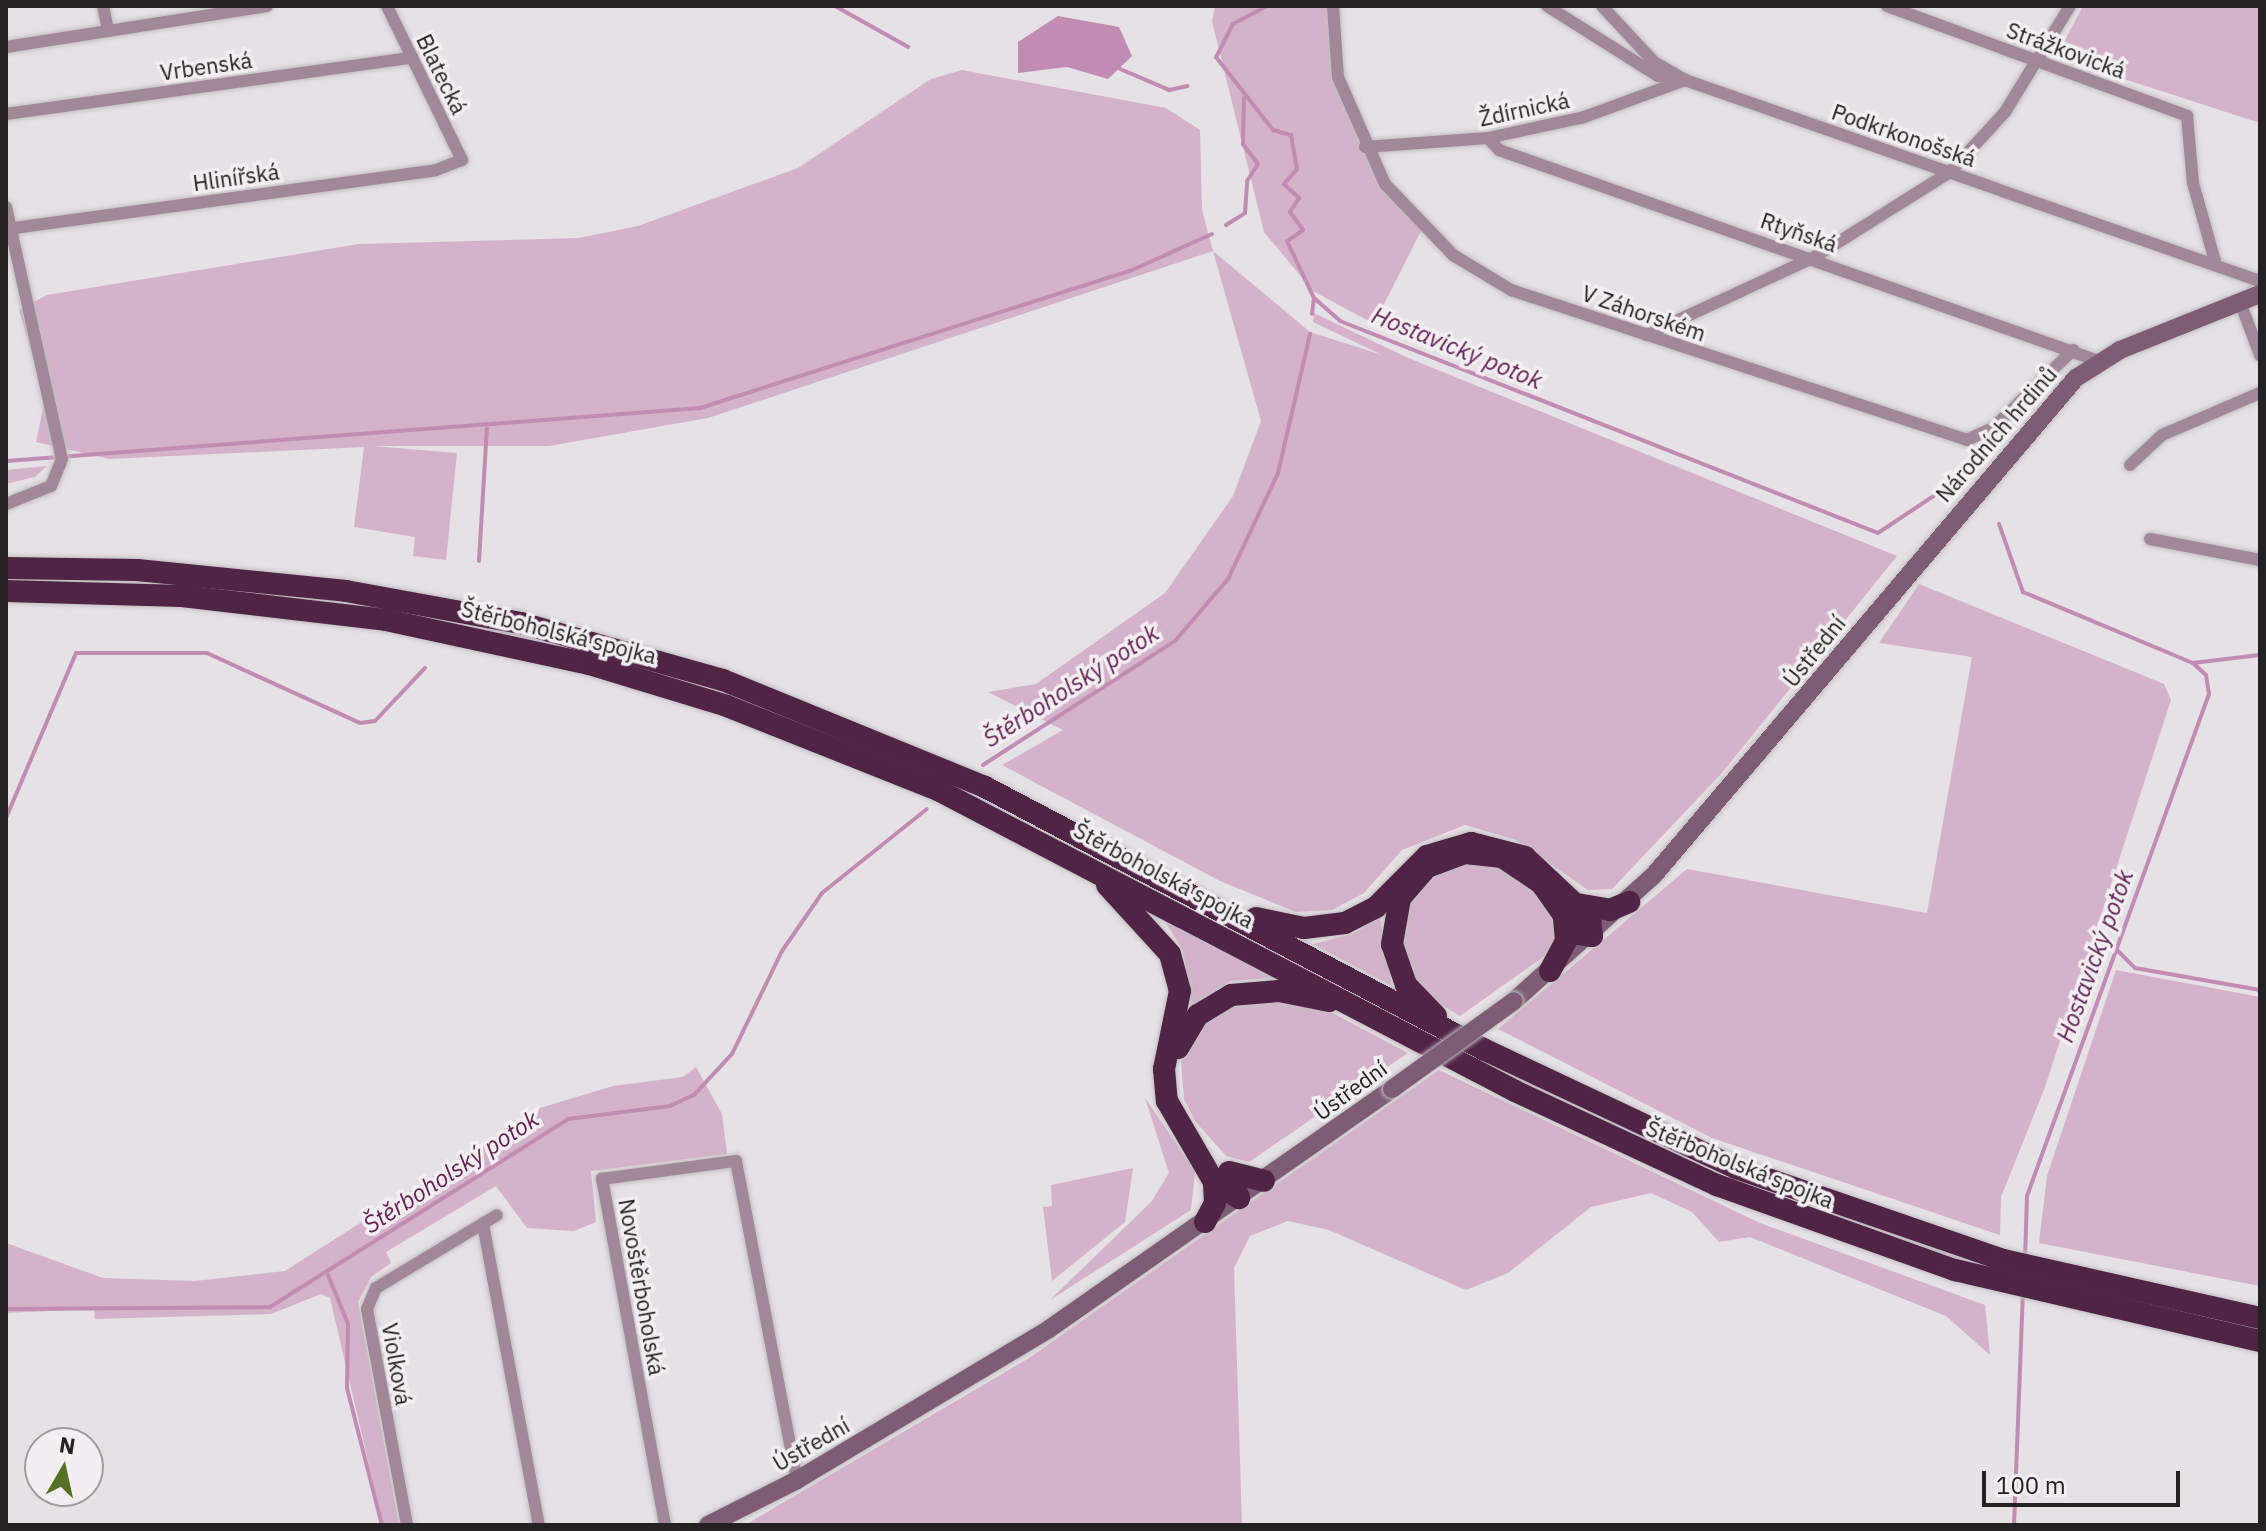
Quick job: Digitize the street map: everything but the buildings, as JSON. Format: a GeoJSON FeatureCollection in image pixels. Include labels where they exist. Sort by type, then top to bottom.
{"type":"FeatureCollection","features":[{"type":"Feature","properties":{"kind":"highway","name":"Štěrboholská spojka"},"geometry":{"type":"LineString","coordinates":[[6,568],[278,582],[415,602],[589,640],[871,736],[1205,901],[1483,1049],[1736,1168],[2003,1260],[2260,1318]]}},
{"type":"Feature","properties":{"kind":"highway","name":"Štěrboholská spojka"},"geometry":{"type":"LineString","coordinates":[[6,591],[249,602],[535,651],[808,735],[1069,854],[1372,1015],[1694,1175],[1852,1237],[2040,1294],[2260,1341]]}},
{"type":"Feature","properties":{"kind":"highway"},"geometry":{"type":"LineString","coordinates":[[1205,901],[1288,926],[1332,927],[1376,907],[1427,856],[1471,843],[1525,857],[1570,910],[1577,934],[1592,936]]}},
{"type":"Feature","properties":{"kind":"highway"},"geometry":{"type":"LineString","coordinates":[[1069,854],[1143,917],[1170,954],[1180,991],[1165,1090],[1222,1178],[1239,1198]]}},
{"type":"Feature","properties":{"kind":"highway"},"geometry":{"type":"LineString","coordinates":[[1483,1049],[1434,1014],[1402,977],[1392,936],[1404,891],[1437,861],[1489,854],[1532,874],[1570,910],[1603,910],[1629,902]]}},
{"type":"Feature","properties":{"kind":"highway"},"geometry":{"type":"LineString","coordinates":[[1550,971],[1566,941],[1570,910]]}},
{"type":"Feature","properties":{"kind":"highway"},"geometry":{"type":"LineString","coordinates":[[1205,1222],[1215,1203],[1222,1178],[1176,1096],[1179,1045],[1198,1015],[1231,995],[1265,990],[1372,1015]]}},
{"type":"Feature","properties":{"kind":"highway"},"geometry":{"type":"LineString","coordinates":[[1222,1178],[1264,1181]]}},
{"type":"Feature","properties":{"kind":"street"},"geometry":{"type":"LineString","coordinates":[[103,6],[108,29]]}},
{"type":"Feature","properties":{"kind":"street"},"geometry":{"type":"LineString","coordinates":[[6,47],[267,6]]}},
{"type":"Feature","properties":{"kind":"street","name":"Blatecká"},"geometry":{"type":"LineString","coordinates":[[387,6],[462,160]]}},
{"type":"Feature","properties":{"kind":"street","name":"V Záhorském"},"geometry":{"type":"LineString","coordinates":[[1333,6],[1338,77],[1365,147],[1398,202],[1453,255],[1511,290],[1967,440],[1993,428],[2073,350]]}},
{"type":"Feature","properties":{"kind":"street"},"geometry":{"type":"LineString","coordinates":[[1547,6],[1658,76],[1685,80]]}},
{"type":"Feature","properties":{"kind":"street","name":"Podkrkonošská"},"geometry":{"type":"LineString","coordinates":[[1602,6],[1654,62],[1685,80],[2260,281]]}},
{"type":"Feature","properties":{"kind":"street","name":"Strážkovická"},"geometry":{"type":"LineString","coordinates":[[1887,6],[2187,116],[2193,183],[2216,265]]}},
{"type":"Feature","properties":{"kind":"street"},"geometry":{"type":"LineString","coordinates":[[1646,335],[1813,258],[1950,172],[2041,62],[2070,6]]}},
{"type":"Feature","properties":{"kind":"street","name":"Vrbenská"},"geometry":{"type":"LineString","coordinates":[[6,114],[412,58]]}},
{"type":"Feature","properties":{"kind":"street","name":"Ždírnická"},"geometry":{"type":"LineString","coordinates":[[1365,147],[1488,138],[1584,117],[1685,80]]}},
{"type":"Feature","properties":{"kind":"street","name":"Rtyňská"},"geometry":{"type":"LineString","coordinates":[[1488,138],[1499,150],[2099,361]]}},
{"type":"Feature","properties":{"kind":"street","name":"Hlinířská"},"geometry":{"type":"LineString","coordinates":[[14,228],[436,170],[462,160]]}},
{"type":"Feature","properties":{"kind":"street"},"geometry":{"type":"LineString","coordinates":[[6,207],[14,228],[62,456],[51,486],[6,504]]}},
{"type":"Feature","properties":{"kind":"street","name":"Národních hrdinů"},"geometry":{"type":"LineString","coordinates":[[1914,566],[2043,412],[2099,361],[2260,294]]}},
{"type":"Feature","properties":{"kind":"street"},"geometry":{"type":"LineString","coordinates":[[2240,302],[2260,355]]}},
{"type":"Feature","properties":{"kind":"street"},"geometry":{"type":"LineString","coordinates":[[2130,465],[2162,435],[2260,393]]}},
{"type":"Feature","properties":{"kind":"street"},"geometry":{"type":"LineString","coordinates":[[2150,539],[2260,560]]}},
{"type":"Feature","properties":{"kind":"street","name":"Ústřední"},"geometry":{"type":"LineString","coordinates":[[708,1525],[797,1480],[1049,1329],[1264,1181],[1514,1001],[1629,902],[1752,766],[1914,566]]}},
{"type":"Feature","properties":{"kind":"street","name":"Novoštěrboholská"},"geometry":{"type":"LineString","coordinates":[[665,1525],[602,1179],[736,1161],[797,1480]]}},
{"type":"Feature","properties":{"kind":"street","name":"Violková"},"geometry":{"type":"LineString","coordinates":[[407,1525],[367,1309],[376,1288],[497,1215]]}},
{"type":"Feature","properties":{"kind":"street"},"geometry":{"type":"LineString","coordinates":[[483,1224],[539,1525]]}},
{"type":"Feature","properties":{"kind":"shaded area"},"geometry":{"type":"Polygon","coordinates":[[[1215,6],[1328,6],[1331,59],[1361,148],[1422,229],[1374,324],[1313,291],[1264,232],[1212,21],[1215,6]]]}},
{"type":"Feature","properties":{"kind":"shaded area"},"geometry":{"type":"Polygon","coordinates":[[[2083,6],[2260,6],[2260,123],[2056,57],[2083,6]]]}},
{"type":"Feature","properties":{"kind":"shaded area"},"geometry":{"type":"Polygon","coordinates":[[[1058,16],[1119,27],[1132,56],[1108,79],[1067,67],[1018,73],[1018,42],[1058,16]]]}},
{"type":"Feature","properties":{"kind":"shaded area"},"geometry":{"type":"Polygon","coordinates":[[[962,70],[1166,108],[1200,130],[1202,210],[1213,251],[708,418],[549,446],[373,446],[457,453],[446,560],[413,556],[415,537],[354,527],[364,447],[109,459],[36,442],[45,399],[19,310],[47,295],[359,244],[579,238],[638,226],[798,168],[931,79],[962,70]]]}},
{"type":"Feature","properties":{"kind":"shaded area"},"geometry":{"type":"Polygon","coordinates":[[[1213,251],[1310,332],[1382,355],[1313,322],[1314,313],[1406,357],[1897,556],[1721,774],[1612,889],[1588,890],[1516,840],[1465,825],[1402,850],[1364,893],[1332,910],[1296,912],[1220,881],[1002,765],[1063,730],[988,692],[1036,684],[1165,593],[1233,496],[1261,421],[1213,251]]]}},
{"type":"Feature","properties":{"kind":"shaded area"},"geometry":{"type":"Polygon","coordinates":[[[47,466],[35,477],[6,484],[6,470],[47,466]]]}},
{"type":"Feature","properties":{"kind":"shaded area"},"geometry":{"type":"Polygon","coordinates":[[[6,577],[291,592],[504,628],[727,691],[902,758],[553,646],[453,623],[236,592],[6,582],[6,577]]]}},
{"type":"Feature","properties":{"kind":"shaded area"},"geometry":{"type":"Polygon","coordinates":[[[1919,584],[2164,684],[2171,700],[2045,1087],[2001,1197],[2000,1235],[1712,1138],[1498,1029],[1687,869],[1927,913],[1972,657],[1879,643],[1919,584]]]}},
{"type":"Feature","properties":{"kind":"shaded area"},"geometry":{"type":"Polygon","coordinates":[[[1470,859],[1517,872],[1552,910],[1555,937],[1546,955],[1460,1016],[1422,993],[1399,949],[1404,906],[1431,873],[1470,859]]]}},
{"type":"Feature","properties":{"kind":"shaded area"},"geometry":{"type":"Polygon","coordinates":[[[1162,916],[1274,977],[1231,981],[1192,1005],[1183,951],[1162,916]]]}},
{"type":"Feature","properties":{"kind":"shaded area"},"geometry":{"type":"Polygon","coordinates":[[[1380,918],[1392,986],[1313,944],[1352,934],[1380,918]]]}},
{"type":"Feature","properties":{"kind":"shaded area"},"geometry":{"type":"Polygon","coordinates":[[[2116,970],[2260,997],[2260,1286],[2039,1243],[2047,1176],[2116,970]]]}},
{"type":"Feature","properties":{"kind":"shaded area"},"geometry":{"type":"Polygon","coordinates":[[[1255,998],[1327,1010],[1408,1053],[1249,1162],[1226,1156],[1195,1121],[1184,1099],[1181,1062],[1216,1009],[1255,998]]]}},
{"type":"Feature","properties":{"kind":"shaded area"},"geometry":{"type":"Polygon","coordinates":[[[1468,1050],[1719,1170],[2002,1269],[2002,1275],[1757,1192],[1462,1054],[1468,1050]]]}},
{"type":"Feature","properties":{"kind":"shaded area"},"geometry":{"type":"Polygon","coordinates":[[[696,1067],[722,1114],[727,1154],[591,1171],[596,1222],[574,1231],[527,1228],[496,1186],[386,1252],[391,1263],[371,1277],[358,1302],[399,1525],[383,1525],[330,1298],[321,1294],[271,1314],[95,1319],[94,1309],[6,1313],[6,1243],[103,1278],[195,1281],[285,1271],[540,1108],[613,1086],[683,1077],[696,1067]]]}},
{"type":"Feature","properties":{"kind":"shaded area"},"geometry":{"type":"Polygon","coordinates":[[[1439,1070],[1760,1223],[1985,1305],[1990,1355],[1946,1316],[1750,1237],[1719,1242],[1692,1212],[1651,1193],[1591,1207],[1508,1273],[1466,1290],[1329,1230],[1288,1221],[1250,1236],[1234,1268],[1242,1525],[745,1525],[1029,1358],[1439,1070]]]}},
{"type":"Feature","properties":{"kind":"shaded area"},"geometry":{"type":"Polygon","coordinates":[[[1145,1098],[1195,1171],[1191,1210],[1050,1300],[1151,1202],[1169,1173],[1145,1098]]]}},
{"type":"Feature","properties":{"kind":"shaded area"},"geometry":{"type":"Polygon","coordinates":[[[1133,1168],[1125,1222],[1052,1281],[1043,1207],[1052,1206],[1051,1185],[1133,1168]]]}},
{"type":"Feature","properties":{"kind":"waterway"},"geometry":{"type":"LineString","coordinates":[[835,6],[908,47]]}},
{"type":"Feature","properties":{"kind":"waterway","name":"Hostavický potok"},"geometry":{"type":"LineString","coordinates":[[1267,6],[1233,24],[1216,57],[1273,130],[1291,135],[1297,169],[1284,184],[1299,198],[1290,212],[1303,230],[1287,241],[1314,298],[1340,321],[1878,533],[1941,491]]}},
{"type":"Feature","properties":{"kind":"waterway"},"geometry":{"type":"LineString","coordinates":[[1118,68],[1169,90],[1188,86]]}},
{"type":"Feature","properties":{"kind":"waterway"},"geometry":{"type":"LineString","coordinates":[[1226,225],[1245,213],[1247,181],[1258,164],[1243,144],[1244,98]]}},
{"type":"Feature","properties":{"kind":"waterway"},"geometry":{"type":"LineString","coordinates":[[6,461],[700,408],[1130,271],[1212,234]]}},
{"type":"Feature","properties":{"kind":"waterway","name":"Štěrboholský potok"},"geometry":{"type":"LineString","coordinates":[[1312,314],[1314,298]]}},
{"type":"Feature","properties":{"kind":"waterway","name":"Štěrboholský potok"},"geometry":{"type":"LineString","coordinates":[[983,765],[1175,641],[1228,579],[1278,473],[1310,334]]}},
{"type":"Feature","properties":{"kind":"waterway"},"geometry":{"type":"LineString","coordinates":[[479,561],[487,428]]}},
{"type":"Feature","properties":{"kind":"waterway","name":"Hostavický potok"},"geometry":{"type":"LineString","coordinates":[[1999,524],[2023,592],[2193,663],[2206,675],[2209,694],[2027,1196],[2025,1259]]}},
{"type":"Feature","properties":{"kind":"waterway"},"geometry":{"type":"LineString","coordinates":[[6,818],[76,653],[207,653],[360,723],[375,721],[425,668]]}},
{"type":"Feature","properties":{"kind":"waterway"},"geometry":{"type":"LineString","coordinates":[[2193,663],[2260,655]]}},
{"type":"Feature","properties":{"kind":"waterway","name":"Štěrboholský potok"},"geometry":{"type":"LineString","coordinates":[[6,1309],[270,1307],[568,1119],[670,1106],[694,1095],[732,1054],[782,951],[822,893],[927,809]]}},
{"type":"Feature","properties":{"kind":"waterway"},"geometry":{"type":"LineString","coordinates":[[2115,948],[2135,968],[2260,990]]}},
{"type":"Feature","properties":{"kind":"waterway"},"geometry":{"type":"LineString","coordinates":[[328,1275],[348,1324],[347,1388],[382,1525]]}},
{"type":"Feature","properties":{"kind":"waterway","name":"Hostavický potok"},"geometry":{"type":"LineString","coordinates":[[2014,1525],[2023,1292]]}}]}
